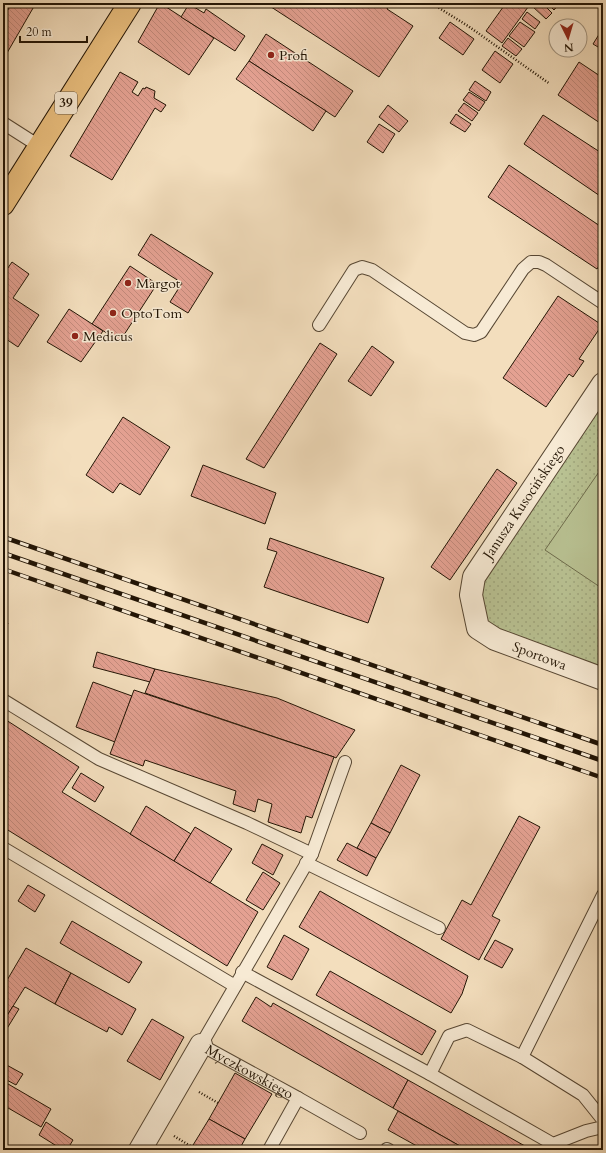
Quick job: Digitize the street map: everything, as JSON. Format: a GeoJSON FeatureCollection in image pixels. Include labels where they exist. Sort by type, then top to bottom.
{"type":"FeatureCollection","features":[{"type":"Feature","properties":{"kind":"main road","name":"39"},"geometry":{"type":"LineString","coordinates":[[3,204],[130,3]]}},
{"type":"Feature","properties":{"kind":"street","name":"Janusza Kusocińskiego"},"geometry":{"type":"LineString","coordinates":[[478,628],[471,596],[474,577],[603,384]]}},
{"type":"Feature","properties":{"kind":"street","name":"Sportowa"},"geometry":{"type":"LineString","coordinates":[[478,628],[495,639],[603,679]]}},
{"type":"Feature","properties":{"kind":"street","name":"Myczkowskiego"},"geometry":{"type":"LineString","coordinates":[[140,1150],[201,1045]]}},
{"type":"Feature","properties":{"kind":"lane"},"geometry":{"type":"LineString","coordinates":[[3,123],[40,146]]}},
{"type":"Feature","properties":{"kind":"lane"},"geometry":{"type":"LineString","coordinates":[[319,325],[354,270],[362,268],[372,270],[465,333],[474,335],[481,332],[523,269],[531,262],[539,262],[546,265],[603,303]]}},
{"type":"Feature","properties":{"kind":"lane"},"geometry":{"type":"LineString","coordinates":[[3,700],[99,759],[247,823],[439,928]]}},
{"type":"Feature","properties":{"kind":"lane"},"geometry":{"type":"LineString","coordinates":[[201,1045],[309,858],[345,762]]}},
{"type":"Feature","properties":{"kind":"lane"},"geometry":{"type":"LineString","coordinates":[[3,848],[235,986]]}},
{"type":"Feature","properties":{"kind":"lane"},"geometry":{"type":"LineString","coordinates":[[522,1057],[603,895]]}},
{"type":"Feature","properties":{"kind":"lane"},"geometry":{"type":"LineString","coordinates":[[242,972],[430,1074],[553,1144],[586,1131],[603,1127]]}},
{"type":"Feature","properties":{"kind":"lane"},"geometry":{"type":"LineString","coordinates":[[430,1074],[449,1036],[467,1030],[522,1057],[583,1095],[603,1120]]}},
{"type":"Feature","properties":{"kind":"lane","name":"Myczkowskiego"},"geometry":{"type":"LineString","coordinates":[[201,1045],[360,1133]]}},
{"type":"Feature","properties":{"kind":"lane","name":"Myczkowskiego"},"geometry":{"type":"LineString","coordinates":[[269,1150],[298,1098]]}},
{"type":"Feature","properties":{"kind":"path"},"geometry":{"type":"LineString","coordinates":[[431,3],[468,26],[550,84]]}},
{"type":"Feature","properties":{"kind":"path"},"geometry":{"type":"LineString","coordinates":[[197,1091],[218,1103]]}},
{"type":"Feature","properties":{"kind":"path"},"geometry":{"type":"LineString","coordinates":[[170,1134],[192,1147]]}},
{"type":"Feature","properties":{"kind":"green space"},"geometry":{"type":"Polygon","coordinates":[[[603,384],[603,676],[478,628],[474,577],[603,384]]]}},
{"type":"Feature","properties":{"kind":"green space"},"geometry":{"type":"Polygon","coordinates":[[[603,466],[603,589],[545,550],[603,466]]]}},
{"type":"Feature","properties":{"kind":"building"},"geometry":{"type":"Polygon","coordinates":[[[12,3],[36,3],[7,53],[3,51],[3,18],[12,3]]]}},
{"type":"Feature","properties":{"kind":"building"},"geometry":{"type":"Polygon","coordinates":[[[160,3],[214,38],[189,75],[138,42],[160,3]]]}},
{"type":"Feature","properties":{"kind":"building"},"geometry":{"type":"Polygon","coordinates":[[[265,3],[378,3],[382,6],[384,3],[391,3],[387,9],[413,26],[379,77],[265,3]]]}},
{"type":"Feature","properties":{"kind":"building"},"geometry":{"type":"Polygon","coordinates":[[[506,3],[531,3],[502,43],[486,31],[506,3]]]}},
{"type":"Feature","properties":{"kind":"building"},"geometry":{"type":"Polygon","coordinates":[[[535,3],[542,3],[552,13],[546,19],[532,6],[535,3]]]}},
{"type":"Feature","properties":{"kind":"building"},"geometry":{"type":"Polygon","coordinates":[[[547,3],[560,3],[554,10],[547,3]]]}},
{"type":"Feature","properties":{"kind":"building"},"geometry":{"type":"Polygon","coordinates":[[[189,4],[204,13],[206,9],[245,36],[235,51],[181,17],[189,4]]]}},
{"type":"Feature","properties":{"kind":"building"},"geometry":{"type":"Polygon","coordinates":[[[527,12],[540,22],[535,29],[522,19],[527,12]]]}},
{"type":"Feature","properties":{"kind":"building"},"geometry":{"type":"Polygon","coordinates":[[[450,22],[474,39],[463,55],[439,38],[450,22]]]}},
{"type":"Feature","properties":{"kind":"building"},"geometry":{"type":"Polygon","coordinates":[[[520,22],[535,32],[524,47],[509,36],[520,22]]]}},
{"type":"Feature","properties":{"kind":"building"},"geometry":{"type":"Polygon","coordinates":[[[603,28],[603,50],[593,44],[603,28]]]}},
{"type":"Feature","properties":{"kind":"building"},"geometry":{"type":"Polygon","coordinates":[[[266,34],[353,91],[335,117],[249,61],[266,34]]]}},
{"type":"Feature","properties":{"kind":"building"},"geometry":{"type":"Polygon","coordinates":[[[508,38],[522,49],[516,56],[502,46],[508,38]]]}},
{"type":"Feature","properties":{"kind":"building"},"geometry":{"type":"Polygon","coordinates":[[[495,51],[513,64],[500,83],[482,70],[495,51]]]}},
{"type":"Feature","properties":{"kind":"building"},"geometry":{"type":"Polygon","coordinates":[[[249,61],[326,111],[313,131],[236,79],[249,61]]]}},
{"type":"Feature","properties":{"kind":"building"},"geometry":{"type":"Polygon","coordinates":[[[579,62],[603,78],[603,125],[558,95],[579,62]]]}},
{"type":"Feature","properties":{"kind":"building"},"geometry":{"type":"Polygon","coordinates":[[[120,72],[138,82],[132,92],[138,96],[143,88],[145,89],[146,87],[155,91],[154,98],[166,105],[161,112],[155,108],[112,180],[70,156],[120,72]]]}},
{"type":"Feature","properties":{"kind":"building"},"geometry":{"type":"Polygon","coordinates":[[[475,81],[491,92],[486,101],[469,90],[475,81]]]}},
{"type":"Feature","properties":{"kind":"building"},"geometry":{"type":"Polygon","coordinates":[[[469,92],[485,102],[479,111],[463,100],[469,92]]]}},
{"type":"Feature","properties":{"kind":"building"},"geometry":{"type":"Polygon","coordinates":[[[464,103],[478,113],[472,121],[458,111],[464,103]]]}},
{"type":"Feature","properties":{"kind":"building"},"geometry":{"type":"Polygon","coordinates":[[[388,105],[408,121],[399,132],[379,117],[388,105]]]}},
{"type":"Feature","properties":{"kind":"building"},"geometry":{"type":"Polygon","coordinates":[[[456,114],[471,124],[465,132],[450,123],[456,114]]]}},
{"type":"Feature","properties":{"kind":"building"},"geometry":{"type":"Polygon","coordinates":[[[543,115],[603,154],[603,198],[524,144],[543,115]]]}},
{"type":"Feature","properties":{"kind":"building"},"geometry":{"type":"Polygon","coordinates":[[[379,124],[395,134],[383,153],[367,142],[379,124]]]}},
{"type":"Feature","properties":{"kind":"building"},"geometry":{"type":"Polygon","coordinates":[[[509,165],[603,228],[603,260],[597,269],[488,197],[509,165]]]}},
{"type":"Feature","properties":{"kind":"building"},"geometry":{"type":"Polygon","coordinates":[[[151,234],[213,273],[188,313],[170,302],[182,283],[138,255],[151,234]]]}},
{"type":"Feature","properties":{"kind":"building"},"geometry":{"type":"Polygon","coordinates":[[[12,262],[29,274],[13,298],[39,315],[18,347],[3,337],[3,275],[12,262]]]}},
{"type":"Feature","properties":{"kind":"building"},"geometry":{"type":"Polygon","coordinates":[[[130,266],[157,284],[120,341],[92,324],[130,266]]]}},
{"type":"Feature","properties":{"kind":"building"},"geometry":{"type":"Polygon","coordinates":[[[558,296],[602,325],[579,359],[584,361],[573,377],[569,374],[546,407],[503,378],[558,296]]]}},
{"type":"Feature","properties":{"kind":"building","name":"Medicus"},"geometry":{"type":"Polygon","coordinates":[[[69,309],[103,331],[81,362],[47,342],[69,309]]]}},
{"type":"Feature","properties":{"kind":"building"},"geometry":{"type":"Polygon","coordinates":[[[320,343],[337,354],[264,468],[246,459],[320,343]]]}},
{"type":"Feature","properties":{"kind":"building"},"geometry":{"type":"Polygon","coordinates":[[[372,346],[394,362],[371,396],[348,381],[372,346]]]}},
{"type":"Feature","properties":{"kind":"building"},"geometry":{"type":"Polygon","coordinates":[[[123,417],[170,447],[140,495],[120,483],[113,493],[86,475],[123,417]]]}},
{"type":"Feature","properties":{"kind":"building"},"geometry":{"type":"Polygon","coordinates":[[[203,465],[276,493],[265,524],[191,496],[203,465]]]}},
{"type":"Feature","properties":{"kind":"building"},"geometry":{"type":"Polygon","coordinates":[[[497,469],[517,483],[450,580],[431,567],[497,469]]]}},
{"type":"Feature","properties":{"kind":"building"},"geometry":{"type":"Polygon","coordinates":[[[270,538],[384,578],[368,623],[264,587],[277,552],[267,549],[270,538]]]}},
{"type":"Feature","properties":{"kind":"building"},"geometry":{"type":"Polygon","coordinates":[[[3,621],[8,623],[3,636],[3,621]]]}},
{"type":"Feature","properties":{"kind":"building"},"geometry":{"type":"Polygon","coordinates":[[[97,652],[155,669],[150,682],[93,667],[97,652]]]}},
{"type":"Feature","properties":{"kind":"building"},"geometry":{"type":"Polygon","coordinates":[[[155,669],[277,698],[355,730],[336,758],[145,693],[155,669]]]}},
{"type":"Feature","properties":{"kind":"building"},"geometry":{"type":"Polygon","coordinates":[[[93,682],[132,696],[115,742],[76,727],[93,682]]]}},
{"type":"Feature","properties":{"kind":"building"},"geometry":{"type":"Polygon","coordinates":[[[134,690],[334,757],[312,818],[306,816],[301,833],[268,822],[272,804],[258,799],[255,812],[233,804],[236,791],[145,760],[143,766],[110,754],[134,690]]]}},
{"type":"Feature","properties":{"kind":"building"},"geometry":{"type":"Polygon","coordinates":[[[3,718],[79,767],[62,792],[258,912],[227,966],[3,827],[3,718]]]}},
{"type":"Feature","properties":{"kind":"building"},"geometry":{"type":"Polygon","coordinates":[[[401,765],[420,775],[390,833],[371,823],[401,765]]]}},
{"type":"Feature","properties":{"kind":"building"},"geometry":{"type":"Polygon","coordinates":[[[81,773],[104,787],[95,802],[72,788],[81,773]]]}},
{"type":"Feature","properties":{"kind":"building"},"geometry":{"type":"Polygon","coordinates":[[[146,806],[191,834],[174,861],[130,834],[146,806]]]}},
{"type":"Feature","properties":{"kind":"building"},"geometry":{"type":"Polygon","coordinates":[[[519,816],[540,827],[492,916],[500,920],[479,960],[441,939],[462,900],[471,905],[519,816]]]}},
{"type":"Feature","properties":{"kind":"building"},"geometry":{"type":"Polygon","coordinates":[[[371,823],[390,833],[376,858],[357,848],[371,823]]]}},
{"type":"Feature","properties":{"kind":"building"},"geometry":{"type":"Polygon","coordinates":[[[195,827],[232,849],[210,883],[174,861],[195,827]]]}},
{"type":"Feature","properties":{"kind":"building"},"geometry":{"type":"Polygon","coordinates":[[[347,843],[376,858],[367,876],[337,860],[347,843]]]}},
{"type":"Feature","properties":{"kind":"building"},"geometry":{"type":"Polygon","coordinates":[[[262,844],[283,855],[273,875],[252,863],[262,844]]]}},
{"type":"Feature","properties":{"kind":"building"},"geometry":{"type":"Polygon","coordinates":[[[263,872],[280,883],[263,910],[246,900],[263,872]]]}},
{"type":"Feature","properties":{"kind":"building"},"geometry":{"type":"Polygon","coordinates":[[[28,885],[45,895],[35,912],[18,901],[28,885]]]}},
{"type":"Feature","properties":{"kind":"building"},"geometry":{"type":"Polygon","coordinates":[[[320,891],[468,976],[462,994],[451,1013],[299,927],[320,891]]]}},
{"type":"Feature","properties":{"kind":"building"},"geometry":{"type":"Polygon","coordinates":[[[72,921],[142,962],[129,983],[60,943],[72,921]]]}},
{"type":"Feature","properties":{"kind":"building"},"geometry":{"type":"Polygon","coordinates":[[[284,935],[309,949],[292,980],[267,967],[284,935]]]}},
{"type":"Feature","properties":{"kind":"building"},"geometry":{"type":"Polygon","coordinates":[[[495,940],[513,949],[502,968],[484,959],[495,940]]]}},
{"type":"Feature","properties":{"kind":"building"},"geometry":{"type":"Polygon","coordinates":[[[26,948],[71,973],[55,1004],[25,987],[5,1019],[3,1018],[3,987],[26,948]]]}},
{"type":"Feature","properties":{"kind":"building"},"geometry":{"type":"Polygon","coordinates":[[[330,971],[436,1031],[422,1055],[316,995],[330,971]]]}},
{"type":"Feature","properties":{"kind":"building"},"geometry":{"type":"Polygon","coordinates":[[[71,973],[136,1009],[122,1035],[109,1027],[107,1032],[55,1004],[71,973]]]}},
{"type":"Feature","properties":{"kind":"building"},"geometry":{"type":"Polygon","coordinates":[[[256,997],[271,1007],[273,1003],[408,1080],[393,1108],[242,1021],[256,997]]]}},
{"type":"Feature","properties":{"kind":"building"},"geometry":{"type":"Polygon","coordinates":[[[13,1006],[19,1009],[3,1035],[3,1018],[5,1019],[13,1006]]]}},
{"type":"Feature","properties":{"kind":"building"},"geometry":{"type":"Polygon","coordinates":[[[152,1019],[184,1037],[160,1080],[127,1061],[152,1019]]]}},
{"type":"Feature","properties":{"kind":"building"},"geometry":{"type":"Polygon","coordinates":[[[3,1063],[23,1074],[16,1085],[3,1078],[3,1063]]]}},
{"type":"Feature","properties":{"kind":"building"},"geometry":{"type":"Polygon","coordinates":[[[235,1073],[272,1094],[245,1139],[209,1119],[235,1073]]]}},
{"type":"Feature","properties":{"kind":"building"},"geometry":{"type":"Polygon","coordinates":[[[408,1080],[532,1150],[467,1150],[393,1108],[408,1080]]]}},
{"type":"Feature","properties":{"kind":"building"},"geometry":{"type":"Polygon","coordinates":[[[3,1081],[51,1109],[41,1127],[3,1105],[3,1081]]]}},
{"type":"Feature","properties":{"kind":"building"},"geometry":{"type":"Polygon","coordinates":[[[398,1111],[467,1150],[424,1150],[388,1130],[398,1111]]]}},
{"type":"Feature","properties":{"kind":"building"},"geometry":{"type":"Polygon","coordinates":[[[209,1119],[245,1139],[239,1150],[190,1150],[209,1119]]]}},
{"type":"Feature","properties":{"kind":"building"},"geometry":{"type":"Polygon","coordinates":[[[46,1122],[73,1140],[67,1150],[63,1150],[39,1135],[46,1122]]]}},
{"type":"Feature","properties":{"kind":"railway"},"geometry":{"type":"LineString","coordinates":[[3,537],[603,745]]}},
{"type":"Feature","properties":{"kind":"railway"},"geometry":{"type":"LineString","coordinates":[[3,553],[603,761]]}},
{"type":"Feature","properties":{"kind":"railway"},"geometry":{"type":"LineString","coordinates":[[3,569],[603,778]]}},
{"type":"Feature","properties":{"kind":"place","name":"Profi"},"geometry":{"type":"Point","coordinates":[271,55]}},
{"type":"Feature","properties":{"kind":"place","name":"Margot"},"geometry":{"type":"Point","coordinates":[128,283]}},
{"type":"Feature","properties":{"kind":"place","name":"OptoTom"},"geometry":{"type":"Point","coordinates":[113,313]}},
{"type":"Feature","properties":{"kind":"place","name":"Medicus"},"geometry":{"type":"Point","coordinates":[75,336]}}]}
